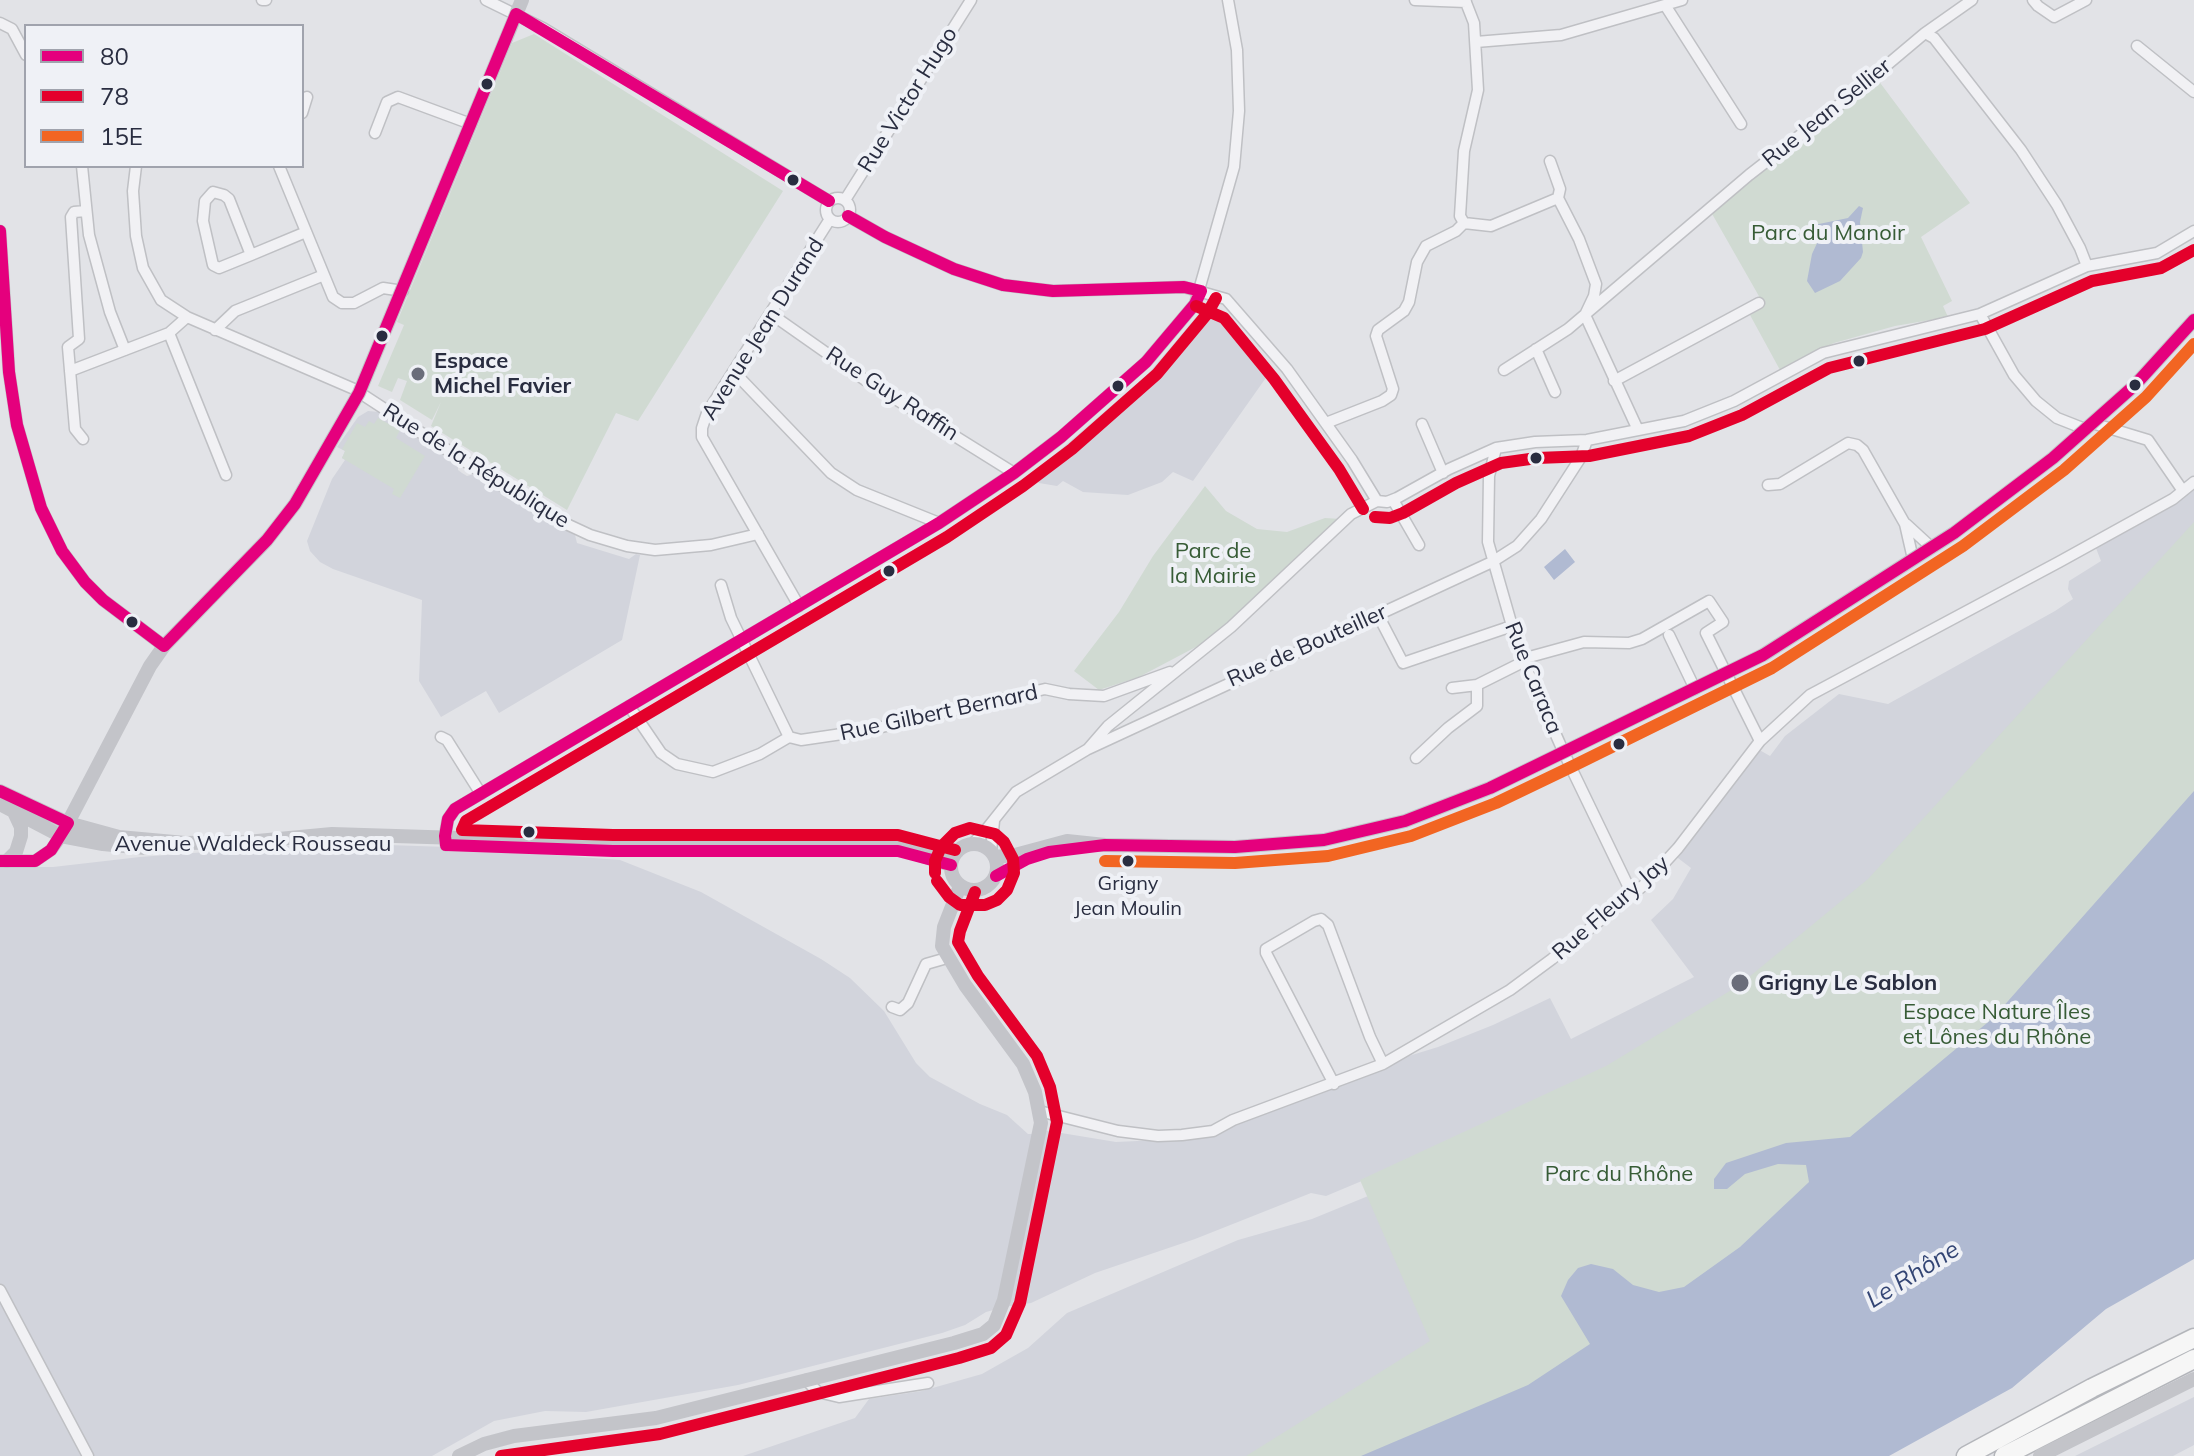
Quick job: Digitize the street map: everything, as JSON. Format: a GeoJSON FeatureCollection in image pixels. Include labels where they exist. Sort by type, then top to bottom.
{"type":"FeatureCollection","features":[{"type":"Feature","properties":{"kind":"highway"},"geometry":{"type":"LineString","coordinates":[[1966,1456],[2092,1388],[2194,1338]]}},
{"type":"Feature","properties":{"kind":"highway"},"geometry":{"type":"LineString","coordinates":[[2004,1456],[2194,1359]]}},
{"type":"Feature","properties":{"kind":"main road"},"geometry":{"type":"LineString","coordinates":[[65,829],[150,666],[164,646],[267,540],[295,504],[359,393],[519,7]]}},
{"type":"Feature","properties":{"kind":"main road"},"geometry":{"type":"LineString","coordinates":[[993,854],[1015,855],[1067,841],[1105,845],[1235,847],[1324,840],[1405,821],[1490,788],[1763,655],[1842,607],[2053,458],[2135,385],[2194,320]]}},
{"type":"Feature","properties":{"kind":"main road"},"geometry":{"type":"LineString","coordinates":[[0,791],[65,829]]}},
{"type":"Feature","properties":{"kind":"main road"},"geometry":{"type":"LineString","coordinates":[[0,804],[13,812],[65,829]]}},
{"type":"Feature","properties":{"kind":"main road"},"geometry":{"type":"LineString","coordinates":[[3,861],[16,852],[20,843],[21,827],[13,812]]}},
{"type":"Feature","properties":{"kind":"main road","name":"Avenue Waldeck Rousseau"},"geometry":{"type":"LineString","coordinates":[[65,829],[142,848],[312,841],[528,841],[713,846],[886,842],[960,853]]}},
{"type":"Feature","properties":{"kind":"main road"},"geometry":{"type":"LineString","coordinates":[[967,889],[988,887],[996,876],[1027,859],[1049,852],[1105,845]]}},
{"type":"Feature","properties":{"kind":"main road"},"geometry":{"type":"LineString","coordinates":[[967,889],[951,873],[960,853],[986,847],[993,854],[996,876]]}},
{"type":"Feature","properties":{"kind":"main road"},"geometry":{"type":"LineString","coordinates":[[459,1456],[506,1437],[656,1418],[806,1380],[983,1334],[998,1319],[1038,1139],[1039,1111],[1023,1064],[947,958],[942,946],[944,927],[967,889]]}},
{"type":"Feature","properties":{"kind":"main road"},"geometry":{"type":"LineString","coordinates":[[2040,1456],[2194,1379]]}},
{"type":"Feature","properties":{"kind":"street"},"geometry":{"type":"LineString","coordinates":[[486,0],[519,7],[829,201]]}},
{"type":"Feature","properties":{"kind":"street","name":"Rue Victor Hugo"},"geometry":{"type":"LineString","coordinates":[[845,200],[971,0]]}},
{"type":"Feature","properties":{"kind":"street"},"geometry":{"type":"LineString","coordinates":[[446,841],[448,819],[455,809],[939,523],[1061,437],[1146,362],[1195,304],[1201,291],[1234,167],[1239,111],[1237,50],[1228,0]]}},
{"type":"Feature","properties":{"kind":"street"},"geometry":{"type":"LineString","coordinates":[[1415,0],[1466,1],[1474,23],[1478,90],[1464,151],[1460,216],[1464,223]]}},
{"type":"Feature","properties":{"kind":"street"},"geometry":{"type":"LineString","coordinates":[[1476,42],[1561,35],[1682,0]]}},
{"type":"Feature","properties":{"kind":"street","name":"Rue Jean Sellier"},"geometry":{"type":"LineString","coordinates":[[1504,370],[1585,315],[1732,190],[1925,33],[1972,0]]}},
{"type":"Feature","properties":{"kind":"street"},"geometry":{"type":"LineString","coordinates":[[2033,0],[2054,17],[2086,0]]}},
{"type":"Feature","properties":{"kind":"street"},"geometry":{"type":"LineString","coordinates":[[1665,5],[1741,124]]}},
{"type":"Feature","properties":{"kind":"street"},"geometry":{"type":"LineString","coordinates":[[0,23],[12,29],[24,51]]}},
{"type":"Feature","properties":{"kind":"street"},"geometry":{"type":"LineString","coordinates":[[1925,33],[1934,38],[2021,150],[2057,205],[2087,266]]}},
{"type":"Feature","properties":{"kind":"street"},"geometry":{"type":"LineString","coordinates":[[2137,46],[2194,92]]}},
{"type":"Feature","properties":{"kind":"street"},"geometry":{"type":"LineString","coordinates":[[304,107],[307,97]]}},
{"type":"Feature","properties":{"kind":"street"},"geometry":{"type":"LineString","coordinates":[[375,133],[387,102],[398,97],[471,124]]}},
{"type":"Feature","properties":{"kind":"street"},"geometry":{"type":"LineString","coordinates":[[1550,161],[1560,189],[1558,198],[1579,239],[1596,284],[1585,315],[1638,430]]}},
{"type":"Feature","properties":{"kind":"street"},"geometry":{"type":"LineString","coordinates":[[82,168],[89,235],[110,312],[125,350]]}},
{"type":"Feature","properties":{"kind":"street","name":"Rue de la République"},"geometry":{"type":"LineString","coordinates":[[136,168],[133,191],[136,236],[143,268],[161,300],[187,317],[359,393],[547,515],[599,539],[655,550],[711,545],[758,534]]}},
{"type":"Feature","properties":{"kind":"street"},"geometry":{"type":"LineString","coordinates":[[280,168],[333,297],[342,303],[354,303],[383,288],[403,291]]}},
{"type":"Feature","properties":{"kind":"street"},"geometry":{"type":"LineString","coordinates":[[251,255],[229,199],[213,192],[205,201],[203,221],[213,265],[219,268],[251,255],[306,232]]}},
{"type":"Feature","properties":{"kind":"street"},"geometry":{"type":"LineString","coordinates":[[837,198],[845,200],[850,207],[848,216],[838,222],[830,219],[826,210],[829,201],[837,198]]}},
{"type":"Feature","properties":{"kind":"street"},"geometry":{"type":"LineString","coordinates":[[1464,223],[1491,226],[1558,198]]}},
{"type":"Feature","properties":{"kind":"street"},"geometry":{"type":"LineString","coordinates":[[83,439],[75,429],[68,347],[79,339],[71,217],[74,212],[86,211]]}},
{"type":"Feature","properties":{"kind":"street"},"geometry":{"type":"LineString","coordinates":[[848,216],[954,269],[1003,285],[1053,291],[1184,287],[1226,299],[1287,369],[1377,501]]}},
{"type":"Feature","properties":{"kind":"street","name":"Avenue Jean Durand"},"geometry":{"type":"LineString","coordinates":[[799,606],[701,432],[707,413],[830,219]]}},
{"type":"Feature","properties":{"kind":"street"},"geometry":{"type":"LineString","coordinates":[[1326,423],[1391,395],[1393,389],[1376,336],[1378,330],[1404,311],[1409,302],[1420,253],[1426,246],[1456,231],[1464,223]]}},
{"type":"Feature","properties":{"kind":"street"},"geometry":{"type":"LineString","coordinates":[[0,231],[9,372],[17,425],[41,508],[62,551],[85,582],[103,600],[164,646]]}},
{"type":"Feature","properties":{"kind":"street"},"geometry":{"type":"LineString","coordinates":[[1088,749],[1108,726],[1231,627],[1351,514],[1377,501],[1393,500],[1496,448],[1587,440],[1684,421],[1722,406],[1823,353],[1980,314],[2087,266],[2157,253],[2194,231]]}},
{"type":"Feature","properties":{"kind":"street"},"geometry":{"type":"LineString","coordinates":[[215,330],[235,311],[324,275]]}},
{"type":"Feature","properties":{"kind":"street"},"geometry":{"type":"LineString","coordinates":[[1614,381],[1759,303]]}},
{"type":"Feature","properties":{"kind":"street","name":"Rue Guy Raffin"},"geometry":{"type":"LineString","coordinates":[[771,314],[865,380],[1014,473]]}},
{"type":"Feature","properties":{"kind":"street"},"geometry":{"type":"LineString","coordinates":[[1980,314],[2014,375],[2036,401],[2057,418],[2148,440],[2183,491]]}},
{"type":"Feature","properties":{"kind":"street"},"geometry":{"type":"LineString","coordinates":[[70,371],[169,333],[187,317]]}},
{"type":"Feature","properties":{"kind":"street"},"geometry":{"type":"LineString","coordinates":[[169,333],[226,475]]}},
{"type":"Feature","properties":{"kind":"street"},"geometry":{"type":"LineString","coordinates":[[1536,349],[1555,392]]}},
{"type":"Feature","properties":{"kind":"street"},"geometry":{"type":"LineString","coordinates":[[734,372],[831,473],[857,490],[939,523]]}},
{"type":"Feature","properties":{"kind":"street"},"geometry":{"type":"LineString","coordinates":[[1422,424],[1443,473]]}},
{"type":"Feature","properties":{"kind":"street","name":"Rue de Bouteiller"},"geometry":{"type":"LineString","coordinates":[[960,853],[1016,792],[1088,749],[1492,562],[1517,546],[1532,532],[1581,457],[1587,440]]}},
{"type":"Feature","properties":{"kind":"street"},"geometry":{"type":"LineString","coordinates":[[1768,485],[1780,484],[1848,443],[1857,445],[1863,450],[1905,524],[1913,559]]}},
{"type":"Feature","properties":{"kind":"street","name":"Rue Caraca"},"geometry":{"type":"LineString","coordinates":[[1496,448],[1489,476],[1487,509],[1492,562],[1523,660],[1632,894]]}},
{"type":"Feature","properties":{"kind":"street","name":"Rue Fleury Jay"},"geometry":{"type":"LineString","coordinates":[[1039,1111],[1118,1131],[1158,1136],[1213,1131],[1233,1120],[1383,1064],[1510,990],[1632,894],[1662,868],[1760,741],[1810,695],[2059,562],[2194,482]]}},
{"type":"Feature","properties":{"kind":"street"},"geometry":{"type":"LineString","coordinates":[[1393,500],[1419,545]]}},
{"type":"Feature","properties":{"kind":"street"},"geometry":{"type":"LineString","coordinates":[[1905,524],[1931,547]]}},
{"type":"Feature","properties":{"kind":"street"},"geometry":{"type":"LineString","coordinates":[[721,585],[741,639],[789,737]]}},
{"type":"Feature","properties":{"kind":"street"},"geometry":{"type":"LineString","coordinates":[[1452,688],[1477,685],[1523,660],[1584,642],[1629,643],[1642,639],[1709,601],[1723,622],[1706,633],[1760,741]]}},
{"type":"Feature","properties":{"kind":"street"},"geometry":{"type":"LineString","coordinates":[[1378,615],[1403,663],[1512,626]]}},
{"type":"Feature","properties":{"kind":"street"},"geometry":{"type":"LineString","coordinates":[[1669,635],[1695,689]]}},
{"type":"Feature","properties":{"kind":"street","name":"Rue Gilbert Bernard"},"geometry":{"type":"LineString","coordinates":[[629,706],[661,753],[677,764],[713,772],[760,754],[789,737],[801,740],[869,730],[1045,689],[1104,696],[1180,668]]}},
{"type":"Feature","properties":{"kind":"street"},"geometry":{"type":"LineString","coordinates":[[1416,758],[1477,706],[1477,685]]}},
{"type":"Feature","properties":{"kind":"street"},"geometry":{"type":"LineString","coordinates":[[441,737],[447,740],[481,794]]}},
{"type":"Feature","properties":{"kind":"street"},"geometry":{"type":"LineString","coordinates":[[993,854],[994,819]]}},
{"type":"Feature","properties":{"kind":"street"},"geometry":{"type":"LineString","coordinates":[[3,861],[35,861],[51,850],[65,829]]}},
{"type":"Feature","properties":{"kind":"street"},"geometry":{"type":"LineString","coordinates":[[1334,1084],[1266,953],[1266,949],[1314,921],[1321,919],[1328,925],[1383,1064]]}},
{"type":"Feature","properties":{"kind":"street"},"geometry":{"type":"LineString","coordinates":[[892,1007],[900,1010],[908,1003],[926,964],[947,958]]}},
{"type":"Feature","properties":{"kind":"street"},"geometry":{"type":"LineString","coordinates":[[0,1290],[88,1456]]}},
{"type":"Feature","properties":{"kind":"street"},"geometry":{"type":"LineString","coordinates":[[806,1380],[818,1392],[839,1397],[928,1383]]}},
{"type":"Feature","properties":{"kind":"shaded area"},"geometry":{"type":"Polygon","coordinates":[[[1211,309],[1232,318],[1270,372],[1193,481],[1173,472],[1162,482],[1128,495],[1083,492],[1063,481],[1057,486],[1039,483],[1031,475],[1148,374],[1202,310],[1211,309]]]}},
{"type":"Feature","properties":{"kind":"shaded area"},"geometry":{"type":"Polygon","coordinates":[[[368,411],[379,412],[458,463],[458,470],[467,476],[474,474],[575,535],[577,543],[629,559],[640,555],[622,640],[499,713],[486,691],[441,717],[419,681],[422,600],[333,569],[320,562],[310,551],[307,541],[332,479],[345,460],[342,458],[345,451],[337,447],[358,417],[368,411]]]}},
{"type":"Feature","properties":{"kind":"shaded area"},"geometry":{"type":"Polygon","coordinates":[[[2194,481],[2194,524],[1952,800],[1783,964],[1610,1077],[1326,1196],[1311,1193],[1195,1239],[1095,1273],[1031,1303],[986,1312],[965,1325],[942,1333],[738,1385],[586,1412],[545,1411],[494,1421],[432,1456],[0,1456],[0,867],[53,867],[327,843],[448,847],[620,860],[701,892],[850,978],[884,1011],[916,1063],[930,1077],[1007,1115],[1028,1134],[1039,1134],[1043,1130],[1116,1142],[1202,1138],[1386,1063],[1493,1025],[1550,998],[1571,1039],[1694,977],[1651,920],[1673,899],[1691,868],[1674,855],[1756,748],[1770,756],[1785,736],[1839,694],[1888,704],[2055,611],[2073,599],[2068,589],[2069,581],[2101,561],[2094,543],[2194,481]]]}},
{"type":"Feature","properties":{"kind":"shaded area"},"geometry":{"type":"Polygon","coordinates":[[[1373,1194],[1436,1340],[1255,1456],[743,1456],[855,1418],[869,1399],[922,1391],[982,1374],[1028,1348],[1067,1313],[1238,1240],[1312,1219],[1373,1194]]]}},
{"type":"Feature","properties":{"kind":"shaded area"},"geometry":{"type":"Polygon","coordinates":[[[2194,1397],[2194,1445],[2173,1456],[2075,1456],[2194,1397]]]}},
{"type":"Feature","properties":{"kind":"green space"},"geometry":{"type":"Polygon","coordinates":[[[534,34],[783,191],[638,421],[616,413],[567,510],[431,426],[441,402],[432,420],[400,400],[407,381],[398,378],[392,392],[378,386],[404,325],[397,322],[512,43],[534,34]]]}},
{"type":"Feature","properties":{"kind":"green space","name":"Parc du Manoir"},"geometry":{"type":"Polygon","coordinates":[[[1878,80],[1970,203],[1921,237],[1952,301],[1943,306],[1948,317],[1895,326],[1834,343],[1780,370],[1750,315],[1764,305],[1711,212],[1878,80]]]}},
{"type":"Feature","properties":{"kind":"green space"},"geometry":{"type":"Polygon","coordinates":[[[378,418],[400,430],[396,438],[425,456],[400,498],[392,494],[394,489],[342,458],[345,451],[342,449],[357,423],[365,427],[369,421],[374,424],[378,418]]]}},
{"type":"Feature","properties":{"kind":"green space","name":"Parc de la Mairie"},"geometry":{"type":"Polygon","coordinates":[[[1205,486],[1226,511],[1257,529],[1287,532],[1325,518],[1341,519],[1311,543],[1211,639],[1139,677],[1099,690],[1074,671],[1119,612],[1153,556],[1205,486]]]}},
{"type":"Feature","properties":{"kind":"green space","name":"Espace Nature Îles et Lônes du Rhône"},"geometry":{"type":"Polygon","coordinates":[[[2194,522],[2194,1131],[1662,1456],[1246,1456],[1430,1341],[1360,1180],[1606,1066],[1738,986],[1868,879],[2194,522]]]}},
{"type":"Feature","properties":{"kind":"water"},"geometry":{"type":"Polygon","coordinates":[[[1859,206],[1863,208],[1860,222],[1861,258],[1840,281],[1815,293],[1807,281],[1812,254],[1819,239],[1814,243],[1811,235],[1814,225],[1848,218],[1859,206]]]}},
{"type":"Feature","properties":{"kind":"water"},"geometry":{"type":"Polygon","coordinates":[[[1565,549],[1575,562],[1554,580],[1544,567],[1565,549]]]}},
{"type":"Feature","properties":{"kind":"water","name":"Le Rhône"},"geometry":{"type":"Polygon","coordinates":[[[2194,791],[2194,1259],[2106,1309],[2012,1388],[1889,1456],[1361,1456],[1528,1385],[1590,1344],[1561,1296],[1578,1268],[1591,1264],[1613,1269],[1633,1285],[1659,1292],[1684,1287],[1740,1247],[1809,1182],[1806,1165],[1778,1164],[1745,1174],[1727,1189],[1714,1189],[1714,1179],[1726,1163],[1786,1143],[1850,1137],[1993,1018],[2194,791]]]}},
{"type":"Feature","properties":{"kind":"transit line","name":"80"},"geometry":{"type":"LineString","coordinates":[[516,14],[829,201]]}},
{"type":"Feature","properties":{"kind":"transit line","name":"80"},"geometry":{"type":"LineString","coordinates":[[164,646],[267,540],[295,504],[359,393],[516,14]]}},
{"type":"Feature","properties":{"kind":"transit line","name":"80"},"geometry":{"type":"LineString","coordinates":[[848,216],[954,269],[1003,285],[1053,291],[1184,287],[1201,291]]}},
{"type":"Feature","properties":{"kind":"transit line","name":"80"},"geometry":{"type":"LineString","coordinates":[[0,231],[9,372],[17,425],[41,508],[62,551],[85,582],[103,600],[164,646]]}},
{"type":"Feature","properties":{"kind":"transit line","name":"78"},"geometry":{"type":"LineString","coordinates":[[1375,517],[1390,518],[1403,513],[1456,483],[1501,463],[1589,456],[1689,436],[1742,415],[1829,368],[1985,329],[2092,281],[2161,268],[2194,250]]}},
{"type":"Feature","properties":{"kind":"transit line","name":"80"},"geometry":{"type":"LineString","coordinates":[[951,865],[898,851],[613,851],[446,845],[445,836],[448,819],[455,809],[939,523],[1014,473],[1061,437],[1146,362],[1195,304],[1201,291]]}},
{"type":"Feature","properties":{"kind":"transit line","name":"78"},"geometry":{"type":"LineString","coordinates":[[955,850],[898,835],[613,835],[462,830],[466,821],[947,537],[1023,486],[1072,449],[1157,374],[1207,314],[1216,298]]}},
{"type":"Feature","properties":{"kind":"transit line","name":"78"},"geometry":{"type":"LineString","coordinates":[[1196,306],[1224,318],[1274,379],[1339,469],[1363,509]]}},
{"type":"Feature","properties":{"kind":"transit line","name":"80"},"geometry":{"type":"LineString","coordinates":[[996,876],[1027,859],[1049,852],[1105,845],[1235,847],[1324,840],[1405,821],[1490,788],[1763,655],[1954,533],[2053,458],[2135,385],[2194,320]]}},
{"type":"Feature","properties":{"kind":"transit line","name":"15E"},"geometry":{"type":"LineString","coordinates":[[1105,861],[1235,863],[1328,856],[1411,836],[1496,803],[1772,668],[1963,546],[2064,470],[2146,397],[2194,344]]}},
{"type":"Feature","properties":{"kind":"transit line","name":"80"},"geometry":{"type":"LineString","coordinates":[[0,791],[68,823],[51,850],[35,861],[0,861]]}},
{"type":"Feature","properties":{"kind":"transit line","name":"78"},"geometry":{"type":"LineString","coordinates":[[935,873],[935,861],[941,847],[955,833],[970,828],[995,834],[1004,842],[1013,859],[1014,873],[1007,890],[997,900],[985,905],[960,905],[949,897],[937,881]]}},
{"type":"Feature","properties":{"kind":"transit line","name":"78"},"geometry":{"type":"LineString","coordinates":[[501,1456],[660,1434],[959,1358],[991,1348],[1006,1335],[1020,1303],[1057,1122],[1050,1087],[1037,1056],[978,976],[958,942],[975,892]]}},
{"type":"Feature","properties":{"kind":"place","name":"Espace Michel Favier"},"geometry":{"type":"Point","coordinates":[418,374]}},
{"type":"Feature","properties":{"kind":"place","name":"Grigny Jean Moulin"},"geometry":{"type":"Point","coordinates":[1128,861]}},
{"type":"Feature","properties":{"kind":"place","name":"Grigny Le Sablon"},"geometry":{"type":"Point","coordinates":[1740,983]}},
{"type":"Feature","properties":{"kind":"park label","name":"Parc du Rhône"},"geometry":{"type":"Point","coordinates":[1619,1174]}}]}
